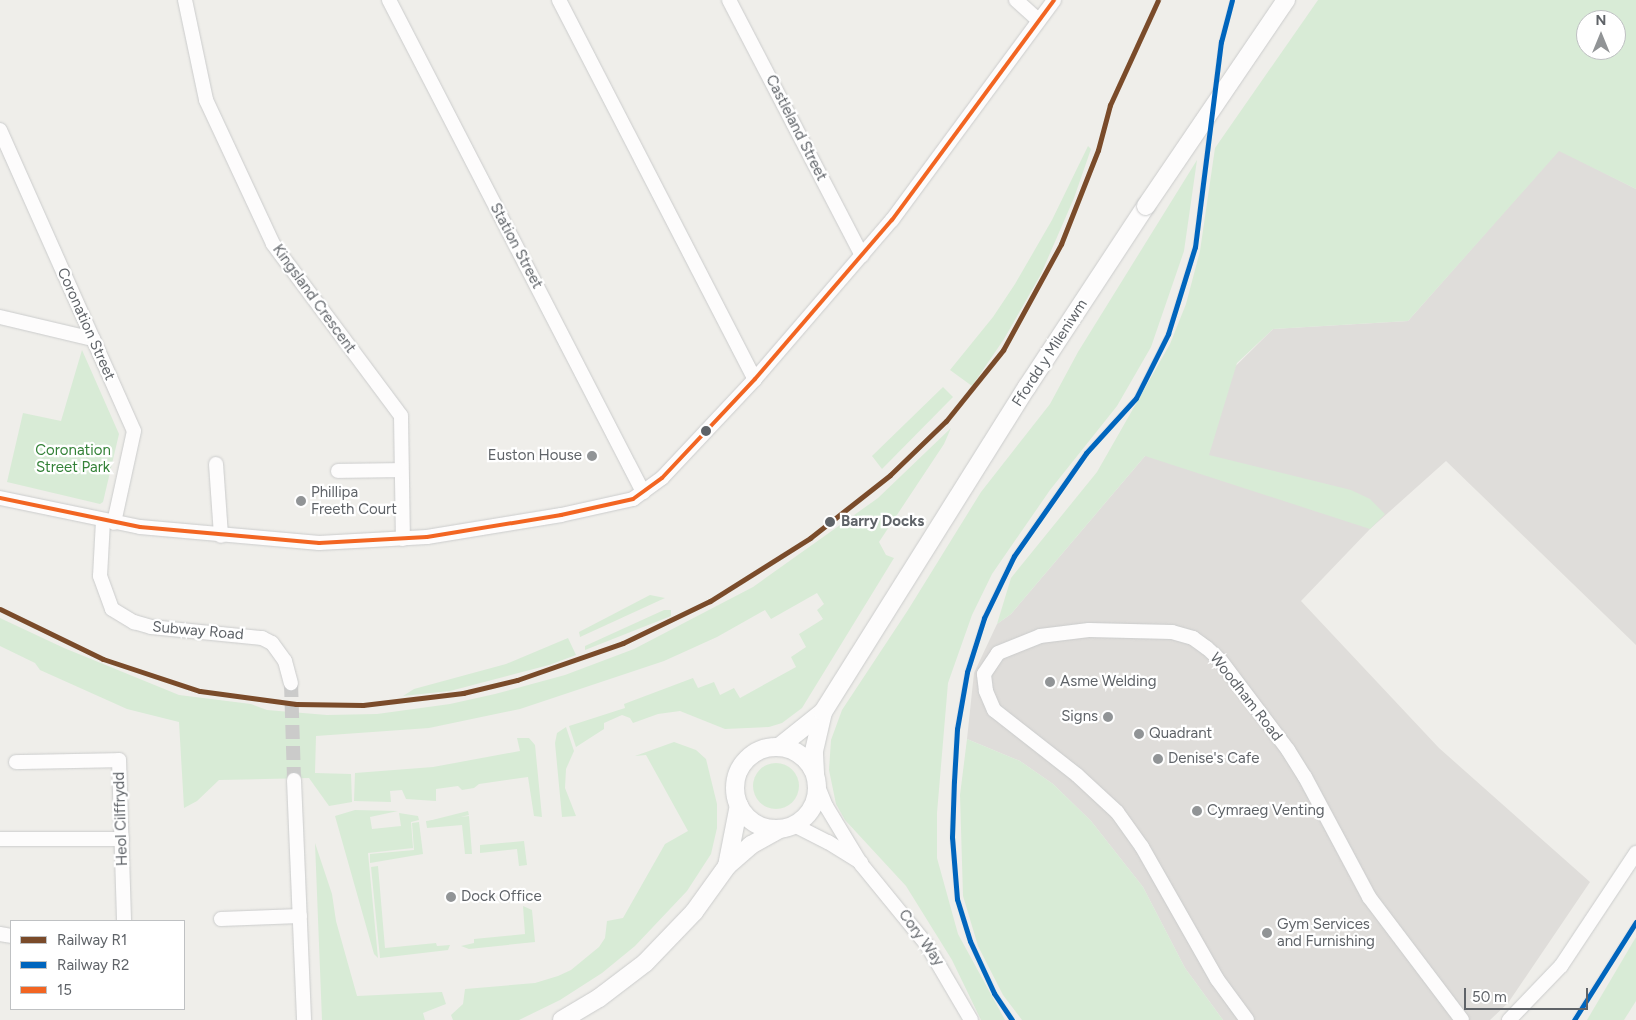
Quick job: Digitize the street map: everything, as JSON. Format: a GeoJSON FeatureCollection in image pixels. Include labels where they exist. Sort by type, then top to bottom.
{"type":"FeatureCollection","features":[{"type":"Feature","properties":{"kind":"street","name":"Kingsland Crescent"},"geometry":{"type":"LineString","coordinates":[[185,0],[206,100],[273,244],[401,416],[400,470],[403,539]]}},
{"type":"Feature","properties":{"kind":"street","name":"Station Street"},"geometry":{"type":"LineString","coordinates":[[389,0],[643,492]]}},
{"type":"Feature","properties":{"kind":"street"},"geometry":{"type":"LineString","coordinates":[[558,0],[755,379]]}},
{"type":"Feature","properties":{"kind":"street","name":"Castleland Street"},"geometry":{"type":"LineString","coordinates":[[729,0],[862,255]]}},
{"type":"Feature","properties":{"kind":"street"},"geometry":{"type":"LineString","coordinates":[[1016,0],[1038,20]]}},
{"type":"Feature","properties":{"kind":"street"},"geometry":{"type":"LineString","coordinates":[[0,498],[108,522],[221,536],[319,543],[403,539],[600,508],[633,499],[662,478],[755,379],[892,220],[1054,0]]}},
{"type":"Feature","properties":{"kind":"street","name":"Ffordd y Mileniwm"},"geometry":{"type":"LineString","coordinates":[[816,778],[814,751],[823,712],[1027,387],[1146,206],[1286,0]]}},
{"type":"Feature","properties":{"kind":"street","name":"Coronation Street"},"geometry":{"type":"LineString","coordinates":[[0,130],[134,431],[108,522]]}},
{"type":"Feature","properties":{"kind":"street"},"geometry":{"type":"LineString","coordinates":[[0,317],[93,339]]}},
{"type":"Feature","properties":{"kind":"street"},"geometry":{"type":"LineString","coordinates":[[216,464],[221,536]]}},
{"type":"Feature","properties":{"kind":"street"},"geometry":{"type":"LineString","coordinates":[[338,471],[400,470]]}},
{"type":"Feature","properties":{"kind":"street","name":"Subway Road"},"geometry":{"type":"LineString","coordinates":[[108,522],[100,576],[112,609],[134,622],[151,628],[262,638],[272,643],[285,660],[291,683]]}},
{"type":"Feature","properties":{"kind":"street","name":"Woodham Road"},"geometry":{"type":"LineString","coordinates":[[1247,1020],[1217,979],[1142,847],[1117,812],[1077,775],[994,710],[986,691],[984,674],[998,653],[1040,636],[1089,630],[1172,632],[1193,638],[1207,648],[1221,661],[1288,750],[1305,777],[1369,898],[1462,1020]]}},
{"type":"Feature","properties":{"kind":"street","name":"Ffordd y Mileniwm"},"geometry":{"type":"LineString","coordinates":[[779,747],[823,712]]}},
{"type":"Feature","properties":{"kind":"street"},"geometry":{"type":"LineString","coordinates":[[562,1020],[599,998],[650,958],[694,912],[727,866],[751,845],[787,827],[813,807],[816,778],[800,754],[779,747],[757,752],[744,763],[736,779],[739,805],[727,866]]}},
{"type":"Feature","properties":{"kind":"street","name":"Heol Cilffrydd"},"geometry":{"type":"LineString","coordinates":[[16,762],[119,760],[124,920]]}},
{"type":"Feature","properties":{"kind":"street","name":"Cory Way"},"geometry":{"type":"LineString","coordinates":[[816,778],[826,806],[861,864],[927,945],[971,1020]]}},
{"type":"Feature","properties":{"kind":"street"},"geometry":{"type":"LineString","coordinates":[[294,780],[304,1020]]}},
{"type":"Feature","properties":{"kind":"street"},"geometry":{"type":"LineString","coordinates":[[739,805],[756,824],[787,827]]}},
{"type":"Feature","properties":{"kind":"street","name":"Cory Way"},"geometry":{"type":"LineString","coordinates":[[787,827],[828,842],[861,864]]}},
{"type":"Feature","properties":{"kind":"street"},"geometry":{"type":"LineString","coordinates":[[0,840],[122,839]]}},
{"type":"Feature","properties":{"kind":"street"},"geometry":{"type":"LineString","coordinates":[[1510,1020],[1561,966],[1636,853]]}},
{"type":"Feature","properties":{"kind":"street"},"geometry":{"type":"LineString","coordinates":[[221,919],[300,916]]}},
{"type":"Feature","properties":{"kind":"shaded area"},"geometry":{"type":"Polygon","coordinates":[[[1559,150],[1636,189],[1636,645],[1446,461],[1370,529],[1301,601],[1439,748],[1590,882],[1508,1003],[1490,1020],[1223,1020],[1185,968],[1143,887],[1091,821],[1053,784],[1020,761],[967,739],[974,673],[997,624],[1011,614],[1145,456],[1273,329],[1408,321],[1559,150]]]}},
{"type":"Feature","properties":{"kind":"green space"},"geometry":{"type":"Polygon","coordinates":[[[1318,0],[1636,0],[1636,189],[1559,151],[1408,321],[1273,329],[1237,363],[1209,455],[1351,490],[1370,499],[1385,514],[1370,529],[1145,456],[1011,614],[997,624],[1011,578],[1097,472],[1170,344],[1186,304],[1200,251],[1215,148],[1318,0]]]}},
{"type":"Feature","properties":{"kind":"green space"},"geometry":{"type":"Polygon","coordinates":[[[1088,146],[1091,149],[1074,198],[1041,274],[1004,339],[972,386],[950,370],[993,317],[1015,284],[1052,220],[1088,146]]]}},
{"type":"Feature","properties":{"kind":"green space"},"geometry":{"type":"Polygon","coordinates":[[[1197,160],[1184,251],[1151,347],[1117,406],[1050,490],[992,574],[972,615],[948,683],[937,813],[937,858],[958,934],[1005,1020],[981,1020],[952,960],[906,886],[845,820],[836,804],[829,770],[831,740],[842,710],[908,610],[981,492],[1050,404],[1078,352],[1197,160]]]}},
{"type":"Feature","properties":{"kind":"green space","name":"Coronation Street Park"},"geometry":{"type":"Polygon","coordinates":[[[82,350],[119,434],[103,502],[100,504],[7,482],[23,413],[61,421],[82,350]]]}},
{"type":"Feature","properties":{"kind":"green space"},"geometry":{"type":"Polygon","coordinates":[[[943,387],[953,397],[882,469],[872,456],[943,387]]]}},
{"type":"Feature","properties":{"kind":"green space"},"geometry":{"type":"Polygon","coordinates":[[[951,428],[944,444],[879,542],[886,555],[894,558],[802,708],[782,723],[769,727],[725,729],[680,711],[658,714],[633,723],[630,718],[622,715],[604,723],[604,729],[576,747],[569,726],[625,708],[624,704],[693,678],[698,688],[714,682],[720,695],[734,688],[740,698],[796,667],[791,657],[806,647],[799,634],[823,619],[817,610],[824,604],[817,593],[771,619],[765,610],[717,637],[664,661],[520,709],[429,728],[316,736],[315,773],[351,774],[352,802],[329,806],[309,778],[219,780],[197,801],[184,808],[179,722],[127,709],[40,670],[35,663],[0,646],[0,618],[64,648],[179,695],[251,704],[267,710],[327,715],[377,714],[450,704],[495,694],[565,675],[634,649],[753,587],[878,498],[951,428]]]}},
{"type":"Feature","properties":{"kind":"green space"},"geometry":{"type":"Polygon","coordinates":[[[650,595],[665,598],[580,637],[579,632],[650,595]]]}},
{"type":"Feature","properties":{"kind":"green space"},"geometry":{"type":"Polygon","coordinates":[[[664,610],[671,610],[671,616],[585,650],[585,646],[664,610]]]}},
{"type":"Feature","properties":{"kind":"green space"},"geometry":{"type":"Polygon","coordinates":[[[568,638],[576,655],[549,665],[450,691],[403,696],[414,689],[506,664],[568,638]]]}},
{"type":"Feature","properties":{"kind":"green space"},"geometry":{"type":"Polygon","coordinates":[[[566,727],[574,751],[566,769],[565,788],[576,816],[562,817],[555,743],[557,733],[566,727]]]}},
{"type":"Feature","properties":{"kind":"green space"},"geometry":{"type":"Polygon","coordinates":[[[517,738],[529,738],[535,745],[542,817],[534,816],[528,777],[479,784],[474,788],[462,790],[458,786],[436,789],[436,801],[406,799],[402,790],[390,791],[391,802],[354,801],[355,773],[433,767],[520,751],[517,738]]]}},
{"type":"Feature","properties":{"kind":"green space"},"geometry":{"type":"Polygon","coordinates":[[[967,739],[1020,761],[1053,784],[1091,821],[1143,887],[1185,968],[1223,1020],[1022,1020],[1003,995],[978,946],[963,896],[960,795],[967,739]]]}},
{"type":"Feature","properties":{"kind":"green space"},"geometry":{"type":"Polygon","coordinates":[[[674,742],[696,750],[706,759],[717,804],[717,828],[711,854],[687,891],[635,946],[602,973],[560,1000],[519,1020],[453,1020],[451,1015],[463,1004],[465,989],[535,983],[558,976],[571,970],[599,947],[605,938],[607,921],[623,918],[665,844],[688,831],[646,755],[635,756],[674,742]]]}},
{"type":"Feature","properties":{"kind":"green space"},"geometry":{"type":"Polygon","coordinates":[[[776,763],[789,767],[795,773],[799,786],[795,799],[789,805],[776,809],[763,805],[757,799],[753,786],[757,773],[763,767],[776,763]]]}},
{"type":"Feature","properties":{"kind":"green space"},"geometry":{"type":"Polygon","coordinates":[[[355,810],[398,811],[370,817],[372,829],[401,826],[399,813],[418,816],[419,820],[411,822],[413,848],[368,853],[378,958],[374,954],[335,816],[355,810]]]}},
{"type":"Feature","properties":{"kind":"green space"},"geometry":{"type":"Polygon","coordinates":[[[468,811],[469,815],[427,825],[426,821],[468,811]]]}},
{"type":"Feature","properties":{"kind":"green space"},"geometry":{"type":"Polygon","coordinates":[[[469,816],[472,854],[465,854],[462,825],[427,828],[426,821],[469,816]]]}},
{"type":"Feature","properties":{"kind":"green space"},"geometry":{"type":"Polygon","coordinates":[[[419,822],[423,854],[370,863],[370,854],[414,850],[412,823],[419,822]]]}},
{"type":"Feature","properties":{"kind":"green space"},"geometry":{"type":"Polygon","coordinates":[[[524,841],[527,865],[519,866],[517,849],[480,853],[480,845],[524,841]]]}},
{"type":"Feature","properties":{"kind":"green space"},"geometry":{"type":"Polygon","coordinates":[[[315,843],[332,894],[336,921],[357,996],[442,992],[446,1004],[423,1013],[425,1020],[322,1020],[315,843]]]}},
{"type":"Feature","properties":{"kind":"green space"},"geometry":{"type":"Polygon","coordinates":[[[378,866],[385,948],[436,943],[437,946],[450,945],[448,950],[380,958],[371,867],[378,866]]]}},
{"type":"Feature","properties":{"kind":"green space"},"geometry":{"type":"Polygon","coordinates":[[[523,906],[532,910],[535,942],[469,949],[461,946],[474,943],[474,939],[525,934],[523,906]]]}},
{"type":"Feature","properties":{"kind":"green space"},"geometry":{"type":"Polygon","coordinates":[[[1636,937],[1636,1001],[1624,1020],[1587,1020],[1636,937]]]}},
{"type":"Feature","properties":{"kind":"tunnel"},"geometry":{"type":"LineString","coordinates":[[291,683],[294,780]]}},
{"type":"Feature","properties":{"kind":"railway"},"geometry":{"type":"LineString","coordinates":[[1012,1020],[994,993],[970,941],[957,899],[952,837],[954,781],[957,729],[967,672],[984,618],[1014,556],[1086,453],[1136,398],[1168,334],[1195,247],[1221,42],[1232,0]]}},
{"type":"Feature","properties":{"kind":"railway"},"geometry":{"type":"LineString","coordinates":[[1574,1020],[1636,922]]}},
{"type":"Feature","properties":{"kind":"rail line","name":"R1"},"geometry":{"type":"LineString","coordinates":[[0,609],[103,659],[200,691],[296,704],[363,705],[463,693],[517,680],[623,643],[710,601],[810,538],[890,475],[946,421],[1003,350],[1061,244],[1098,150],[1110,105],[1158,0]]}},
{"type":"Feature","properties":{"kind":"rail line","name":"R2"},"geometry":{"type":"LineString","coordinates":[[1012,1020],[994,993],[970,941],[957,899],[952,837],[954,781],[957,729],[967,672],[984,618],[1014,556],[1086,453],[1136,398],[1168,334],[1195,247],[1221,42],[1232,0]]}},
{"type":"Feature","properties":{"kind":"rail line","name":"R2"},"geometry":{"type":"LineString","coordinates":[[1574,1020],[1636,922]]}},
{"type":"Feature","properties":{"kind":"transit line","name":"15"},"geometry":{"type":"LineString","coordinates":[[0,498],[140,527],[319,543],[427,537],[561,515],[633,499],[662,478],[755,379],[892,220],[1054,0]]}},
{"type":"Feature","properties":{"kind":"place","name":"Euston House"},"geometry":{"type":"Point","coordinates":[592,456]}},
{"type":"Feature","properties":{"kind":"place","name":"Phillipa Freeth Court"},"geometry":{"type":"Point","coordinates":[301,501]}},
{"type":"Feature","properties":{"kind":"place","name":"Barry Docks"},"geometry":{"type":"Point","coordinates":[830,522]}},
{"type":"Feature","properties":{"kind":"place","name":"Asme Welding"},"geometry":{"type":"Point","coordinates":[1050,682]}},
{"type":"Feature","properties":{"kind":"place","name":"Signs"},"geometry":{"type":"Point","coordinates":[1108,717]}},
{"type":"Feature","properties":{"kind":"place","name":"Quadrant"},"geometry":{"type":"Point","coordinates":[1139,734]}},
{"type":"Feature","properties":{"kind":"place","name":"Denise's Cafe"},"geometry":{"type":"Point","coordinates":[1158,759]}},
{"type":"Feature","properties":{"kind":"place","name":"Cymraeg Venting"},"geometry":{"type":"Point","coordinates":[1197,811]}},
{"type":"Feature","properties":{"kind":"place","name":"Dock Office"},"geometry":{"type":"Point","coordinates":[451,897]}},
{"type":"Feature","properties":{"kind":"place","name":"Gym Services and Furnishing"},"geometry":{"type":"Point","coordinates":[1267,933]}}]}
